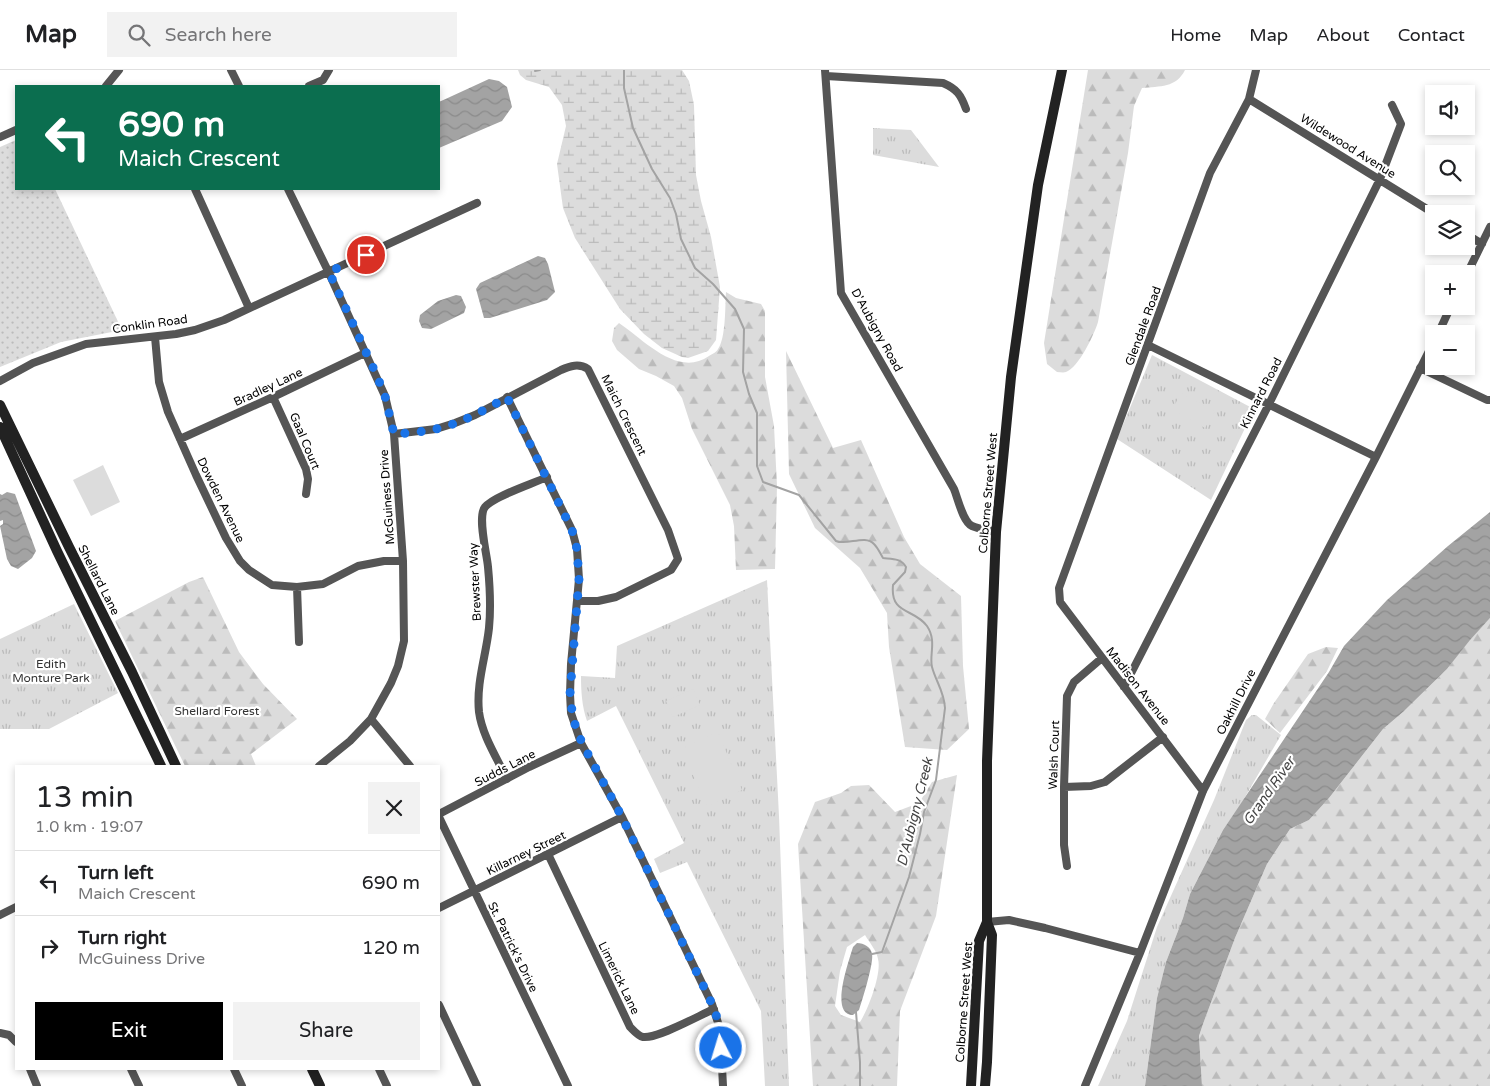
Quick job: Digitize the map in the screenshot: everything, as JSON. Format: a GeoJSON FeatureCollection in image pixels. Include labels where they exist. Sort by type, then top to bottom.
{"type":"FeatureCollection","features":[{"type":"Feature","properties":{"kind":"main road","name":"Colborne Street West"},"geometry":{"type":"LineString","coordinates":[[984,1086],[987,1062],[992,935],[987,922],[987,761],[996,532],[1011,377],[1036,194],[1062,70]]}},
{"type":"Feature","properties":{"kind":"main road","name":"Shellard Lane"},"geometry":{"type":"LineString","coordinates":[[0,405],[132,672],[176,765]]}},
{"type":"Feature","properties":{"kind":"main road","name":"Shellard Lane"},"geometry":{"type":"LineString","coordinates":[[0,427],[160,765]]}},
{"type":"Feature","properties":{"kind":"main road","name":"Colborne Street West"},"geometry":{"type":"LineString","coordinates":[[971,1086],[979,940],[987,922]]}},
{"type":"Feature","properties":{"kind":"main road"},"geometry":{"type":"LineString","coordinates":[[312,1070],[320,1086]]}},
{"type":"Feature","properties":{"kind":"street"},"geometry":{"type":"LineString","coordinates":[[107,85],[119,70]]}},
{"type":"Feature","properties":{"kind":"street"},"geometry":{"type":"LineString","coordinates":[[231,70],[238,85]]}},
{"type":"Feature","properties":{"kind":"street"},"geometry":{"type":"LineString","coordinates":[[311,85],[323,80],[329,70]]}},
{"type":"Feature","properties":{"kind":"street","name":"Glendale Road"},"geometry":{"type":"LineString","coordinates":[[1059,594],[1059,588],[1210,173],[1249,99],[1256,70]]}},
{"type":"Feature","properties":{"kind":"street"},"geometry":{"type":"LineString","coordinates":[[826,73],[943,83],[958,91],[966,109]]}},
{"type":"Feature","properties":{"kind":"street","name":"D'Aubigny Road"},"geometry":{"type":"LineString","coordinates":[[826,73],[841,293],[954,489],[964,519],[974,527],[996,532]]}},
{"type":"Feature","properties":{"kind":"street","name":"Wildewood Avenue"},"geometry":{"type":"LineString","coordinates":[[1249,99],[1425,208]]}},
{"type":"Feature","properties":{"kind":"street","name":"Kinnard Road"},"geometry":{"type":"LineString","coordinates":[[1124,687],[1269,404],[1380,179],[1401,124],[1392,105]]}},
{"type":"Feature","properties":{"kind":"street"},"geometry":{"type":"LineString","coordinates":[[0,138],[15,130]]}},
{"type":"Feature","properties":{"kind":"street"},"geometry":{"type":"LineString","coordinates":[[195,190],[249,308]]}},
{"type":"Feature","properties":{"kind":"street","name":"McGuiness Drive"},"geometry":{"type":"LineString","coordinates":[[288,190],[329,272],[385,396],[394,434],[403,561],[404,634],[398,666],[391,683],[370,719],[350,741],[320,765]]}},
{"type":"Feature","properties":{"kind":"street","name":"Conklin Road"},"geometry":{"type":"LineString","coordinates":[[0,381],[33,363],[86,344],[155,337],[194,330],[224,320],[477,203]]}},
{"type":"Feature","properties":{"kind":"street"},"geometry":{"type":"LineString","coordinates":[[1472,265],[1490,227]]}},
{"type":"Feature","properties":{"kind":"street"},"geometry":{"type":"LineString","coordinates":[[1475,240],[1482,244]]}},
{"type":"Feature","properties":{"kind":"street","name":"Dowden Avenue"},"geometry":{"type":"LineString","coordinates":[[155,337],[162,397],[226,538],[240,561],[261,579],[272,585],[297,587],[323,584],[358,566],[384,561],[403,561]]}},
{"type":"Feature","properties":{"kind":"street"},"geometry":{"type":"LineString","coordinates":[[1148,346],[1376,457]]}},
{"type":"Feature","properties":{"kind":"street","name":"Bradley Lane"},"geometry":{"type":"LineString","coordinates":[[180,439],[274,397],[365,353]]}},
{"type":"Feature","properties":{"kind":"street","name":"Oakhill Drive"},"geometry":{"type":"LineString","coordinates":[[1085,1086],[1140,953],[1203,791],[1425,358]]}},
{"type":"Feature","properties":{"kind":"street","name":"Maich Crescent"},"geometry":{"type":"LineString","coordinates":[[394,434],[436,429],[455,423],[475,415],[570,366],[583,366],[588,369],[675,547],[678,559],[671,570],[616,597],[598,601],[578,601]]}},
{"type":"Feature","properties":{"kind":"street"},"geometry":{"type":"LineString","coordinates":[[1420,368],[1490,400]]}},
{"type":"Feature","properties":{"kind":"street","name":"Gaal Court"},"geometry":{"type":"LineString","coordinates":[[274,397],[306,469],[308,479],[306,494]]}},
{"type":"Feature","properties":{"kind":"street"},"geometry":{"type":"LineString","coordinates":[[507,397],[572,530],[579,565],[578,601],[570,694],[571,713],[582,743],[622,817],[678,930],[714,1009],[720,1029],[723,1086]]}},
{"type":"Feature","properties":{"kind":"street","name":"Brewster Way"},"geometry":{"type":"LineString","coordinates":[[507,779],[486,734],[480,714],[479,688],[489,630],[490,604],[488,566],[482,518],[484,508],[494,500],[547,477]]}},
{"type":"Feature","properties":{"kind":"street"},"geometry":{"type":"LineString","coordinates":[[297,587],[299,642]]}},
{"type":"Feature","properties":{"kind":"street","name":"Madison Avenue"},"geometry":{"type":"LineString","coordinates":[[1059,594],[1060,602],[1203,791]]}},
{"type":"Feature","properties":{"kind":"street","name":"Walsh Court"},"geometry":{"type":"LineString","coordinates":[[1067,866],[1064,844],[1064,787],[1067,696],[1074,682],[1102,658]]}},
{"type":"Feature","properties":{"kind":"street"},"geometry":{"type":"LineString","coordinates":[[370,719],[409,765]]}},
{"type":"Feature","properties":{"kind":"street"},"geometry":{"type":"LineString","coordinates":[[1064,787],[1091,786],[1105,782],[1163,737]]}},
{"type":"Feature","properties":{"kind":"street","name":"Sudds Lane"},"geometry":{"type":"LineString","coordinates":[[440,814],[507,779],[582,743]]}},
{"type":"Feature","properties":{"kind":"street","name":"St. Patrick's Drive"},"geometry":{"type":"LineString","coordinates":[[440,817],[568,1086]]}},
{"type":"Feature","properties":{"kind":"street","name":"Killarney Street"},"geometry":{"type":"LineString","coordinates":[[440,907],[622,817]]}},
{"type":"Feature","properties":{"kind":"street","name":"Limerick Lane"},"geometry":{"type":"LineString","coordinates":[[548,854],[630,1027],[636,1033],[641,1036],[654,1037],[714,1009]]}},
{"type":"Feature","properties":{"kind":"street"},"geometry":{"type":"LineString","coordinates":[[0,915],[15,908]]}},
{"type":"Feature","properties":{"kind":"street"},"geometry":{"type":"LineString","coordinates":[[987,922],[1009,920],[1140,953]]}},
{"type":"Feature","properties":{"kind":"street"},"geometry":{"type":"LineString","coordinates":[[440,1007],[478,1086]]}},
{"type":"Feature","properties":{"kind":"street"},"geometry":{"type":"LineString","coordinates":[[0,1033],[9,1035],[15,1041]]}},
{"type":"Feature","properties":{"kind":"street"},"geometry":{"type":"LineString","coordinates":[[30,1070],[37,1086]]}},
{"type":"Feature","properties":{"kind":"street"},"geometry":{"type":"LineString","coordinates":[[131,1070],[139,1086]]}},
{"type":"Feature","properties":{"kind":"street"},"geometry":{"type":"LineString","coordinates":[[234,1070],[242,1086]]}},
{"type":"Feature","properties":{"kind":"street"},"geometry":{"type":"LineString","coordinates":[[379,1070],[387,1086]]}},
{"type":"Feature","properties":{"kind":"green space"},"geometry":{"type":"Polygon","coordinates":[[[518,70],[682,70],[689,81],[694,105],[696,175],[711,237],[720,287],[716,340],[708,351],[688,358],[662,348],[644,334],[620,309],[575,238],[563,208],[557,164],[566,126],[562,105],[549,87],[526,80],[520,75],[518,70]]]}},
{"type":"Feature","properties":{"kind":"green space"},"geometry":{"type":"Polygon","coordinates":[[[1088,70],[1185,70],[1172,83],[1142,88],[1134,106],[1128,153],[1098,322],[1090,342],[1076,364],[1066,372],[1057,372],[1047,364],[1044,343],[1088,70]]]}},
{"type":"Feature","properties":{"kind":"green space"},"geometry":{"type":"Polygon","coordinates":[[[873,128],[911,130],[939,167],[873,155],[873,128]]]}},
{"type":"Feature","properties":{"kind":"green space"},"geometry":{"type":"Polygon","coordinates":[[[15,140],[15,190],[55,190],[122,330],[61,342],[0,367],[0,147],[15,140]]]}},
{"type":"Feature","properties":{"kind":"green space"},"geometry":{"type":"Polygon","coordinates":[[[726,292],[736,298],[761,304],[765,311],[765,377],[774,426],[777,486],[775,569],[736,570],[734,526],[730,505],[692,429],[682,398],[674,386],[639,369],[617,350],[612,341],[614,328],[619,323],[650,347],[673,360],[685,363],[697,362],[716,352],[721,344],[724,330],[726,292]]]}},
{"type":"Feature","properties":{"kind":"green space"},"geometry":{"type":"Polygon","coordinates":[[[786,351],[833,448],[861,440],[904,537],[920,564],[961,596],[963,666],[969,729],[947,750],[905,747],[889,647],[887,613],[860,568],[815,528],[789,474],[786,351]]]}},
{"type":"Feature","properties":{"kind":"green space"},"geometry":{"type":"Polygon","coordinates":[[[1152,355],[1254,409],[1211,500],[1117,439],[1152,355]]]}},
{"type":"Feature","properties":{"kind":"green space"},"geometry":{"type":"Polygon","coordinates":[[[1181,393],[1215,411],[1205,428],[1172,410],[1181,393]]]}},
{"type":"Feature","properties":{"kind":"green space"},"geometry":{"type":"Polygon","coordinates":[[[103,465],[120,502],[91,516],[73,480],[103,465]]]}},
{"type":"Feature","properties":{"kind":"green space","name":"Shellard Forest"},"geometry":{"type":"Polygon","coordinates":[[[203,577],[239,652],[263,684],[297,719],[251,754],[256,765],[185,765],[115,621],[189,582],[203,577]]]}},
{"type":"Feature","properties":{"kind":"green space"},"geometry":{"type":"Polygon","coordinates":[[[767,580],[779,816],[789,1086],[765,1086],[761,1011],[687,862],[660,873],[654,859],[684,843],[616,706],[587,721],[581,688],[581,676],[615,678],[617,646],[767,580]]]}},
{"type":"Feature","properties":{"kind":"green space","name":"Edith Monture Park"},"geometry":{"type":"Polygon","coordinates":[[[74,604],[118,693],[49,729],[0,729],[0,639],[74,604]]]}},
{"type":"Feature","properties":{"kind":"green space"},"geometry":{"type":"Polygon","coordinates":[[[1490,618],[1490,1086],[1202,1086],[1199,1036],[1235,938],[1267,864],[1290,829],[1309,820],[1329,798],[1383,729],[1447,669],[1470,639],[1490,618]]]}},
{"type":"Feature","properties":{"kind":"green space"},"geometry":{"type":"Polygon","coordinates":[[[1326,647],[1338,648],[1327,671],[1280,733],[1265,719],[1308,654],[1326,647]]]}},
{"type":"Feature","properties":{"kind":"green space"},"geometry":{"type":"Polygon","coordinates":[[[693,689],[700,705],[673,717],[666,701],[693,689]]]}},
{"type":"Feature","properties":{"kind":"green space"},"geometry":{"type":"Polygon","coordinates":[[[1252,715],[1256,715],[1281,735],[1241,804],[1223,830],[1190,894],[1166,962],[1157,998],[1145,1086],[1098,1086],[1127,1021],[1157,927],[1214,800],[1246,720],[1252,715]]]}},
{"type":"Feature","properties":{"kind":"green space"},"geometry":{"type":"Polygon","coordinates":[[[718,732],[742,790],[707,806],[681,749],[718,732]]]}},
{"type":"Feature","properties":{"kind":"green space"},"geometry":{"type":"Polygon","coordinates":[[[957,775],[936,916],[900,1011],[897,1086],[813,1086],[798,844],[815,802],[841,793],[851,786],[869,785],[895,812],[919,803],[932,782],[957,775]],[[865,935],[847,947],[840,971],[835,1006],[841,1015],[860,1022],[874,991],[879,965],[876,953],[865,935]]]}},
{"type":"Feature","properties":{"kind":"water"},"geometry":{"type":"Polygon","coordinates":[[[489,79],[499,81],[507,87],[512,107],[502,121],[440,148],[440,102],[489,79]]]}},
{"type":"Feature","properties":{"kind":"water"},"geometry":{"type":"Polygon","coordinates":[[[538,256],[545,258],[548,264],[555,292],[547,300],[490,318],[484,318],[476,289],[480,283],[538,256]]]}},
{"type":"Feature","properties":{"kind":"water"},"geometry":{"type":"Polygon","coordinates":[[[456,295],[461,296],[466,307],[464,313],[431,329],[422,328],[419,321],[420,315],[438,301],[456,295]]]}},
{"type":"Feature","properties":{"kind":"water"},"geometry":{"type":"Polygon","coordinates":[[[7,492],[15,494],[36,551],[32,558],[18,569],[11,566],[7,559],[0,526],[3,524],[3,520],[0,521],[0,494],[2,495],[7,492]]]}},
{"type":"Feature","properties":{"kind":"water","name":"Grand River"},"geometry":{"type":"Polygon","coordinates":[[[1490,512],[1490,618],[1447,669],[1383,729],[1329,798],[1309,820],[1290,829],[1267,864],[1235,938],[1199,1036],[1202,1086],[1145,1086],[1157,998],[1166,962],[1190,894],[1223,830],[1329,672],[1344,646],[1387,600],[1490,512]]]}},
{"type":"Feature","properties":{"kind":"water"},"geometry":{"type":"Polygon","coordinates":[[[857,943],[869,947],[872,959],[859,1010],[853,1015],[846,1013],[842,1006],[841,997],[842,986],[853,947],[857,943]]]}},
{"type":"Feature","properties":{"kind":"waterway"},"geometry":{"type":"LineString","coordinates":[[535,71],[540,70]]}},
{"type":"Feature","properties":{"kind":"waterway","name":"D'Aubigny Creek"},"geometry":{"type":"LineString","coordinates":[[624,70],[624,88],[633,128],[652,169],[670,198],[676,214],[681,239],[695,268],[713,284],[735,309],[744,329],[743,372],[757,413],[757,466],[763,482],[799,495],[836,541],[870,541],[877,547],[883,558],[896,559],[902,562],[906,567],[905,572],[893,585],[895,602],[904,610],[922,620],[932,637],[931,662],[945,708],[936,780],[924,812],[909,877],[882,952],[872,954]]}},
{"type":"Feature","properties":{"kind":"waterway","name":"D'Aubigny Creek"},"geometry":{"type":"LineString","coordinates":[[856,1012],[860,1086]]}},
{"type":"Feature","properties":{"kind":"route"},"geometry":{"type":"LineString","coordinates":[[366,255],[329,272],[377,376],[385,396],[394,434],[446,426],[475,415],[507,397],[572,530],[577,549],[579,579],[571,664],[571,713],[582,743],[622,817],[712,1004],[719,1023],[721,1048]]}}]}
